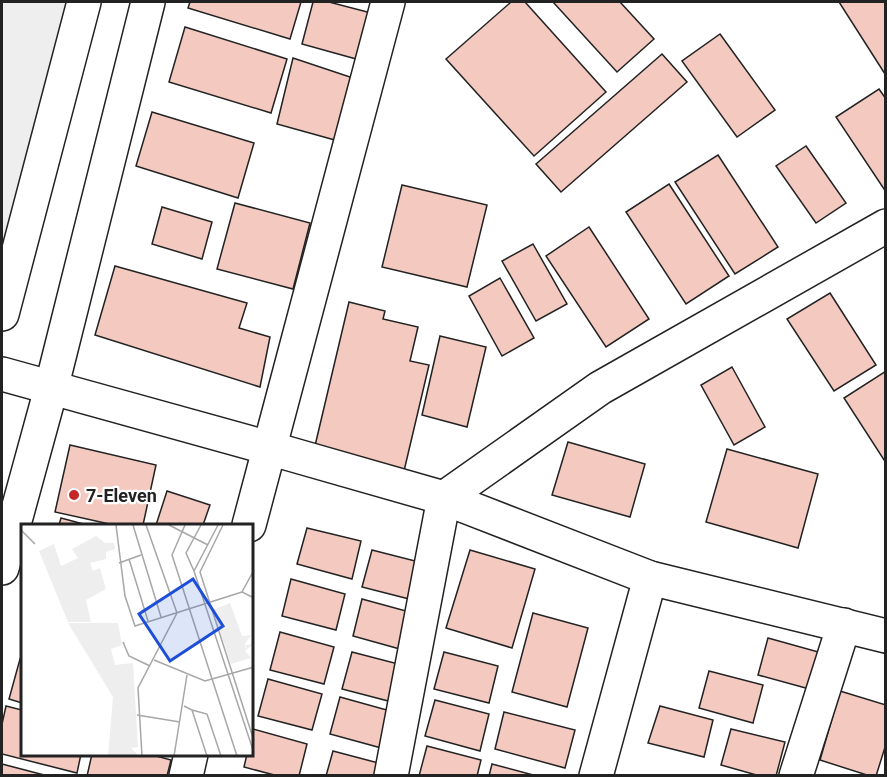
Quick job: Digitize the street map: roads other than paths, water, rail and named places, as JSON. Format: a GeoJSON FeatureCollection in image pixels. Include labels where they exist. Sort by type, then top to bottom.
{"type":"FeatureCollection","features":[{"type":"Feature","properties":{"kind":"street"},"geometry":{"type":"LineString","coordinates":[[2,314],[84,2]]}},
{"type":"Feature","properties":{"kind":"street"},"geometry":{"type":"LineString","coordinates":[[2,568],[51,389],[148,2]]}},
{"type":"Feature","properties":{"kind":"street"},"geometry":{"type":"LineString","coordinates":[[249,524],[388,2]]}},
{"type":"Feature","properties":{"kind":"street"},"geometry":{"type":"LineString","coordinates":[[391,776],[444,498],[600,388],[885,226]]}},
{"type":"Feature","properties":{"kind":"street"},"geometry":{"type":"LineString","coordinates":[[2,374],[444,498],[650,578],[885,636]]}},
{"type":"Feature","properties":{"kind":"street"},"geometry":{"type":"LineString","coordinates":[[596,776],[650,578]]}},
{"type":"Feature","properties":{"kind":"street"},"geometry":{"type":"LineString","coordinates":[[796,776],[844,625]]}},
{"type":"Feature","properties":{"kind":"street"},"geometry":{"type":"LineString","coordinates":[[186,776],[191,756]]}},
{"type":"Feature","properties":{"kind":"place","name":"7-Eleven"},"geometry":{"type":"Point","coordinates":[74,495]}}]}
